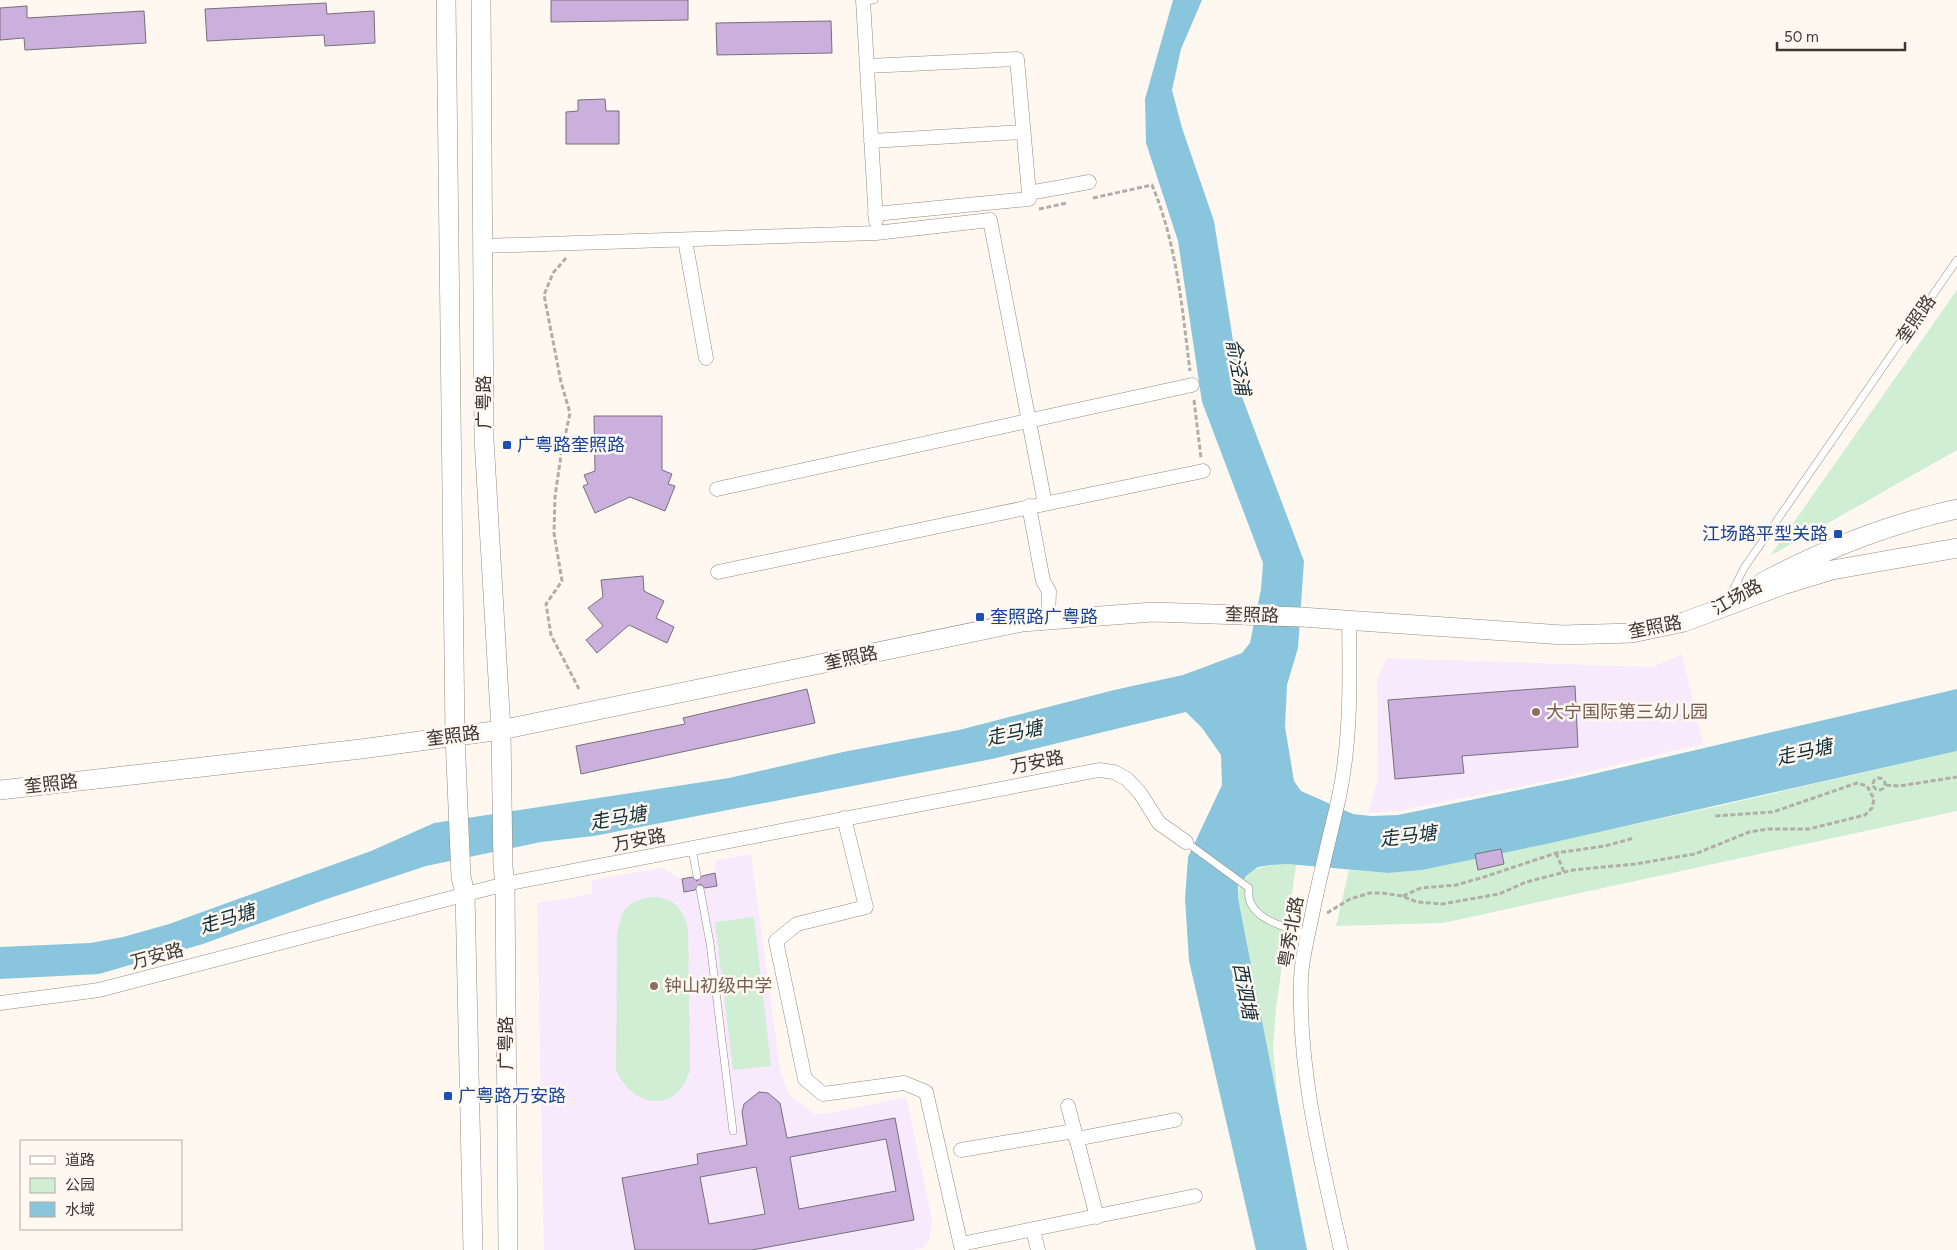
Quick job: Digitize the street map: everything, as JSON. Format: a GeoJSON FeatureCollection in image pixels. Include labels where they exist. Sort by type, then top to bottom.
{"type":"FeatureCollection","features":[{"type":"Feature","properties":{"kind":"main road","name":"广粤路"},"geometry":{"type":"LineString","coordinates":[[446,0],[456,736],[463,885]]}},
{"type":"Feature","properties":{"kind":"main road","name":"广粤路"},"geometry":{"type":"LineString","coordinates":[[482,0],[484,439],[501,730],[508,1250]]}},
{"type":"Feature","properties":{"kind":"main road","name":"江场路"},"geometry":{"type":"LineString","coordinates":[[1705,614],[1790,567],[1843,542],[1893,525],[1957,509]]}},
{"type":"Feature","properties":{"kind":"main road","name":"江场路"},"geometry":{"type":"LineString","coordinates":[[1705,614],[1783,584],[1832,570],[1957,548]]}},
{"type":"Feature","properties":{"kind":"main road","name":"奎照路"},"geometry":{"type":"LineString","coordinates":[[0,790],[361,749],[501,730],[1022,622],[1153,612],[1301,617],[1563,635],[1600,635],[1660,629],[1705,614]]}},
{"type":"Feature","properties":{"kind":"main road"},"geometry":{"type":"LineString","coordinates":[[463,885],[473,1250]]}},
{"type":"Feature","properties":{"kind":"street"},"geometry":{"type":"LineString","coordinates":[[867,0],[867,66],[876,232]]}},
{"type":"Feature","properties":{"kind":"street"},"geometry":{"type":"LineString","coordinates":[[867,66],[1017,60],[1029,193],[1029,200],[875,214]]}},
{"type":"Feature","properties":{"kind":"street"},"geometry":{"type":"LineString","coordinates":[[871,141],[1023,132]]}},
{"type":"Feature","properties":{"kind":"street"},"geometry":{"type":"LineString","coordinates":[[1029,193],[1089,182]]}},
{"type":"Feature","properties":{"kind":"street"},"geometry":{"type":"LineString","coordinates":[[483,246],[876,232],[990,220],[1044,504]]}},
{"type":"Feature","properties":{"kind":"street"},"geometry":{"type":"LineString","coordinates":[[685,240],[706,358]]}},
{"type":"Feature","properties":{"kind":"street"},"geometry":{"type":"LineString","coordinates":[[717,490],[1192,385]]}},
{"type":"Feature","properties":{"kind":"street"},"geometry":{"type":"LineString","coordinates":[[718,572],[1203,470]]}},
{"type":"Feature","properties":{"kind":"street"},"geometry":{"type":"LineString","coordinates":[[1029,506],[1043,581],[1049,591],[1048,620]]}},
{"type":"Feature","properties":{"kind":"street","name":"粤秀北路"},"geometry":{"type":"LineString","coordinates":[[1341,1250],[1308,1100],[1301,1020],[1301,976],[1318,886],[1339,795],[1350,682],[1349,620]]}},
{"type":"Feature","properties":{"kind":"street","name":"万安路"},"geometry":{"type":"LineString","coordinates":[[0,1003],[99,990],[463,885],[504,875],[692,849],[1099,770],[1114,772],[1126,779],[1140,793],[1159,823],[1186,842]]}},
{"type":"Feature","properties":{"kind":"street"},"geometry":{"type":"LineString","coordinates":[[844,818],[866,907],[797,924],[776,941],[805,1079],[823,1094],[904,1083],[926,1092],[962,1247],[1195,1196]]}},
{"type":"Feature","properties":{"kind":"street"},"geometry":{"type":"LineString","coordinates":[[1068,1106],[1097,1217]]}},
{"type":"Feature","properties":{"kind":"street"},"geometry":{"type":"LineString","coordinates":[[961,1150],[1175,1120]]}},
{"type":"Feature","properties":{"kind":"street"},"geometry":{"type":"LineString","coordinates":[[1033,1230],[1038,1250]]}},
{"type":"Feature","properties":{"kind":"lane","name":"奎照路"},"geometry":{"type":"LineString","coordinates":[[1726,602],[1744,568],[1957,260]]}},
{"type":"Feature","properties":{"kind":"lane","name":"万安路"},"geometry":{"type":"LineString","coordinates":[[1186,842],[1249,888],[1250,903],[1256,912],[1266,919],[1309,930]]}},
{"type":"Feature","properties":{"kind":"lane"},"geometry":{"type":"LineString","coordinates":[[692,849],[697,876]]}},
{"type":"Feature","properties":{"kind":"lane"},"geometry":{"type":"LineString","coordinates":[[700,889],[710,943],[733,1131]]}},
{"type":"Feature","properties":{"kind":"path"},"geometry":{"type":"LineString","coordinates":[[1152,185],[1164,213],[1176,262],[1203,470]]}},
{"type":"Feature","properties":{"kind":"path"},"geometry":{"type":"LineString","coordinates":[[579,688],[551,635],[546,604],[562,581],[554,533],[555,497],[570,413],[561,382],[544,294],[553,273],[580,243]]}},
{"type":"Feature","properties":{"kind":"path"},"geometry":{"type":"LineString","coordinates":[[1886,785],[1899,786],[1957,776]]}},
{"type":"Feature","properties":{"kind":"path"},"geometry":{"type":"LineString","coordinates":[[1309,930],[1350,899],[1360,894],[1382,892],[1402,896],[1417,902],[1442,904],[1469,900],[1499,894],[1526,882],[1564,872],[1695,854],[1749,832],[1768,828],[1809,829],[1865,815],[1872,808],[1874,798],[1873,783],[1877,778],[1883,779],[1886,785]]}},
{"type":"Feature","properties":{"kind":"path"},"geometry":{"type":"LineString","coordinates":[[1714,816],[1773,812],[1857,783],[1882,790],[1886,785]]}},
{"type":"Feature","properties":{"kind":"path"},"geometry":{"type":"LineString","coordinates":[[1402,896],[1421,888],[1466,882],[1556,853],[1605,846],[1634,838]]}},
{"type":"Feature","properties":{"kind":"path"},"geometry":{"type":"LineString","coordinates":[[1556,853],[1564,872]]}},
{"type":"Feature","properties":{"kind":"shaded area","name":"大宁国际第三幼儿园"},"geometry":{"type":"Polygon","coordinates":[[[1682,654],[1703,744],[1549,781],[1398,811],[1368,813],[1378,780],[1377,679],[1387,658],[1653,667],[1682,654]]]}},
{"type":"Feature","properties":{"kind":"shaded area","name":"钟山初级中学"},"geometry":{"type":"Polygon","coordinates":[[[751,854],[780,1069],[788,1093],[814,1114],[831,1113],[906,1097],[932,1219],[929,1240],[923,1248],[913,1250],[544,1250],[537,903],[592,894],[592,880],[662,868],[682,879],[715,873],[716,860],[751,854]]]}},
{"type":"Feature","properties":{"kind":"green space"},"geometry":{"type":"Polygon","coordinates":[[[1957,290],[1957,450],[1770,556],[1957,290]]]}},
{"type":"Feature","properties":{"kind":"green space"},"geometry":{"type":"Polygon","coordinates":[[[1957,751],[1957,811],[1443,923],[1336,926],[1349,870],[1388,873],[1422,870],[1719,806],[1957,751]]]}},
{"type":"Feature","properties":{"kind":"green space"},"geometry":{"type":"Polygon","coordinates":[[[1287,864],[1296,865],[1276,1008],[1273,1048],[1278,1102],[1238,898],[1242,881],[1254,870],[1287,864]]]}},
{"type":"Feature","properties":{"kind":"green space"},"geometry":{"type":"Polygon","coordinates":[[[652,897],[672,902],[683,915],[688,929],[690,1069],[684,1084],[676,1094],[666,1099],[655,1101],[644,1099],[633,1093],[623,1083],[616,1070],[617,935],[626,908],[636,901],[652,897]]]}},
{"type":"Feature","properties":{"kind":"green space"},"geometry":{"type":"Polygon","coordinates":[[[754,917],[771,1066],[733,1070],[715,922],[754,917]]]}},
{"type":"Feature","properties":{"kind":"water"},"geometry":{"type":"Polygon","coordinates":[[[1173,0],[1202,0],[1181,49],[1172,90],[1182,128],[1214,221],[1242,397],[1304,561],[1298,648],[1287,685],[1285,727],[1294,781],[1301,791],[1353,814],[1371,816],[1398,815],[1576,778],[1957,689],[1957,751],[1546,844],[1422,870],[1388,873],[1287,864],[1258,867],[1247,875],[1238,886],[1238,898],[1307,1250],[1256,1250],[1189,961],[1185,899],[1188,857],[1222,785],[1221,755],[1202,728],[1186,712],[992,759],[594,836],[541,842],[426,866],[321,901],[203,944],[99,974],[0,979],[0,947],[90,943],[123,937],[169,924],[371,851],[434,823],[729,778],[843,752],[959,730],[1114,690],[1183,675],[1242,653],[1250,643],[1261,589],[1263,563],[1202,402],[1178,241],[1146,143],[1145,99],[1173,0]]]}},
{"type":"Feature","properties":{"kind":"building"},"geometry":{"type":"Polygon","coordinates":[[[551,0],[688,0],[688,20],[551,22],[551,0]]]}},
{"type":"Feature","properties":{"kind":"building"},"geometry":{"type":"Polygon","coordinates":[[[326,3],[327,14],[374,11],[375,43],[325,46],[324,35],[207,41],[205,9],[326,3]]]}},
{"type":"Feature","properties":{"kind":"building"},"geometry":{"type":"Polygon","coordinates":[[[27,6],[27,18],[144,11],[146,43],[25,50],[24,38],[0,40],[0,8],[27,6]]]}},
{"type":"Feature","properties":{"kind":"building"},"geometry":{"type":"Polygon","coordinates":[[[831,21],[832,53],[717,55],[716,23],[831,21]]]}},
{"type":"Feature","properties":{"kind":"building"},"geometry":{"type":"Polygon","coordinates":[[[605,99],[606,111],[619,111],[619,144],[566,144],[566,112],[578,111],[578,100],[605,99]]]}},
{"type":"Feature","properties":{"kind":"building"},"geometry":{"type":"Polygon","coordinates":[[[594,416],[662,416],[662,470],[672,474],[668,484],[675,486],[665,511],[630,497],[595,513],[583,486],[588,484],[584,475],[595,471],[594,416]]]}},
{"type":"Feature","properties":{"kind":"building"},"geometry":{"type":"Polygon","coordinates":[[[643,576],[644,591],[664,601],[656,618],[674,627],[667,643],[629,625],[597,653],[586,640],[603,626],[588,608],[603,597],[601,580],[643,576]]]}},
{"type":"Feature","properties":{"kind":"building"},"geometry":{"type":"Polygon","coordinates":[[[1575,686],[1578,747],[1462,756],[1464,773],[1395,779],[1388,700],[1575,686]]]}},
{"type":"Feature","properties":{"kind":"building"},"geometry":{"type":"Polygon","coordinates":[[[807,689],[815,723],[581,774],[576,746],[685,724],[683,718],[807,689]]]}},
{"type":"Feature","properties":{"kind":"building"},"geometry":{"type":"Polygon","coordinates":[[[1501,849],[1504,864],[1478,870],[1475,854],[1501,849]]]}},
{"type":"Feature","properties":{"kind":"building"},"geometry":{"type":"Polygon","coordinates":[[[715,873],[717,886],[705,888],[700,884],[695,890],[684,892],[682,879],[692,877],[697,881],[702,876],[715,873]]]}},
{"type":"Feature","properties":{"kind":"building"},"geometry":{"type":"Polygon","coordinates":[[[759,1092],[768,1093],[780,1103],[787,1138],[895,1118],[914,1220],[752,1250],[635,1250],[622,1178],[698,1164],[697,1154],[747,1145],[742,1112],[744,1104],[759,1092]],[[886,1139],[790,1157],[799,1209],[896,1191],[886,1139]],[[756,1167],[700,1177],[709,1224],[765,1214],[756,1167]]]}},
{"type":"Feature","properties":{"kind":"place","name":"广粤路奎照路"},"geometry":{"type":"Point","coordinates":[507,445]}},
{"type":"Feature","properties":{"kind":"place","name":"江场路平型关路"},"geometry":{"type":"Point","coordinates":[1838,534]}},
{"type":"Feature","properties":{"kind":"place","name":"奎照路广粤路"},"geometry":{"type":"Point","coordinates":[980,617]}},
{"type":"Feature","properties":{"kind":"place","name":"大宁国际第三幼儿园"},"geometry":{"type":"Point","coordinates":[1536,712]}},
{"type":"Feature","properties":{"kind":"place","name":"钟山初级中学"},"geometry":{"type":"Point","coordinates":[654,986]}},
{"type":"Feature","properties":{"kind":"place","name":"广粤路万安路"},"geometry":{"type":"Point","coordinates":[448,1096]}},
{"type":"Feature","properties":{"kind":"water label","name":"俞泾浦"},"geometry":{"type":"Point","coordinates":[1238,367]}},
{"type":"Feature","properties":{"kind":"water label","name":"走马塘"},"geometry":{"type":"Point","coordinates":[1014,733]}},
{"type":"Feature","properties":{"kind":"water label","name":"走马塘"},"geometry":{"type":"Point","coordinates":[1804,752]}},
{"type":"Feature","properties":{"kind":"water label","name":"走马塘"},"geometry":{"type":"Point","coordinates":[618,818]}},
{"type":"Feature","properties":{"kind":"water label","name":"走马塘"},"geometry":{"type":"Point","coordinates":[1408,836]}},
{"type":"Feature","properties":{"kind":"water label","name":"走马塘"},"geometry":{"type":"Point","coordinates":[227,919]}},
{"type":"Feature","properties":{"kind":"water label","name":"西泗塘"},"geometry":{"type":"Point","coordinates":[1245,991]}}]}
